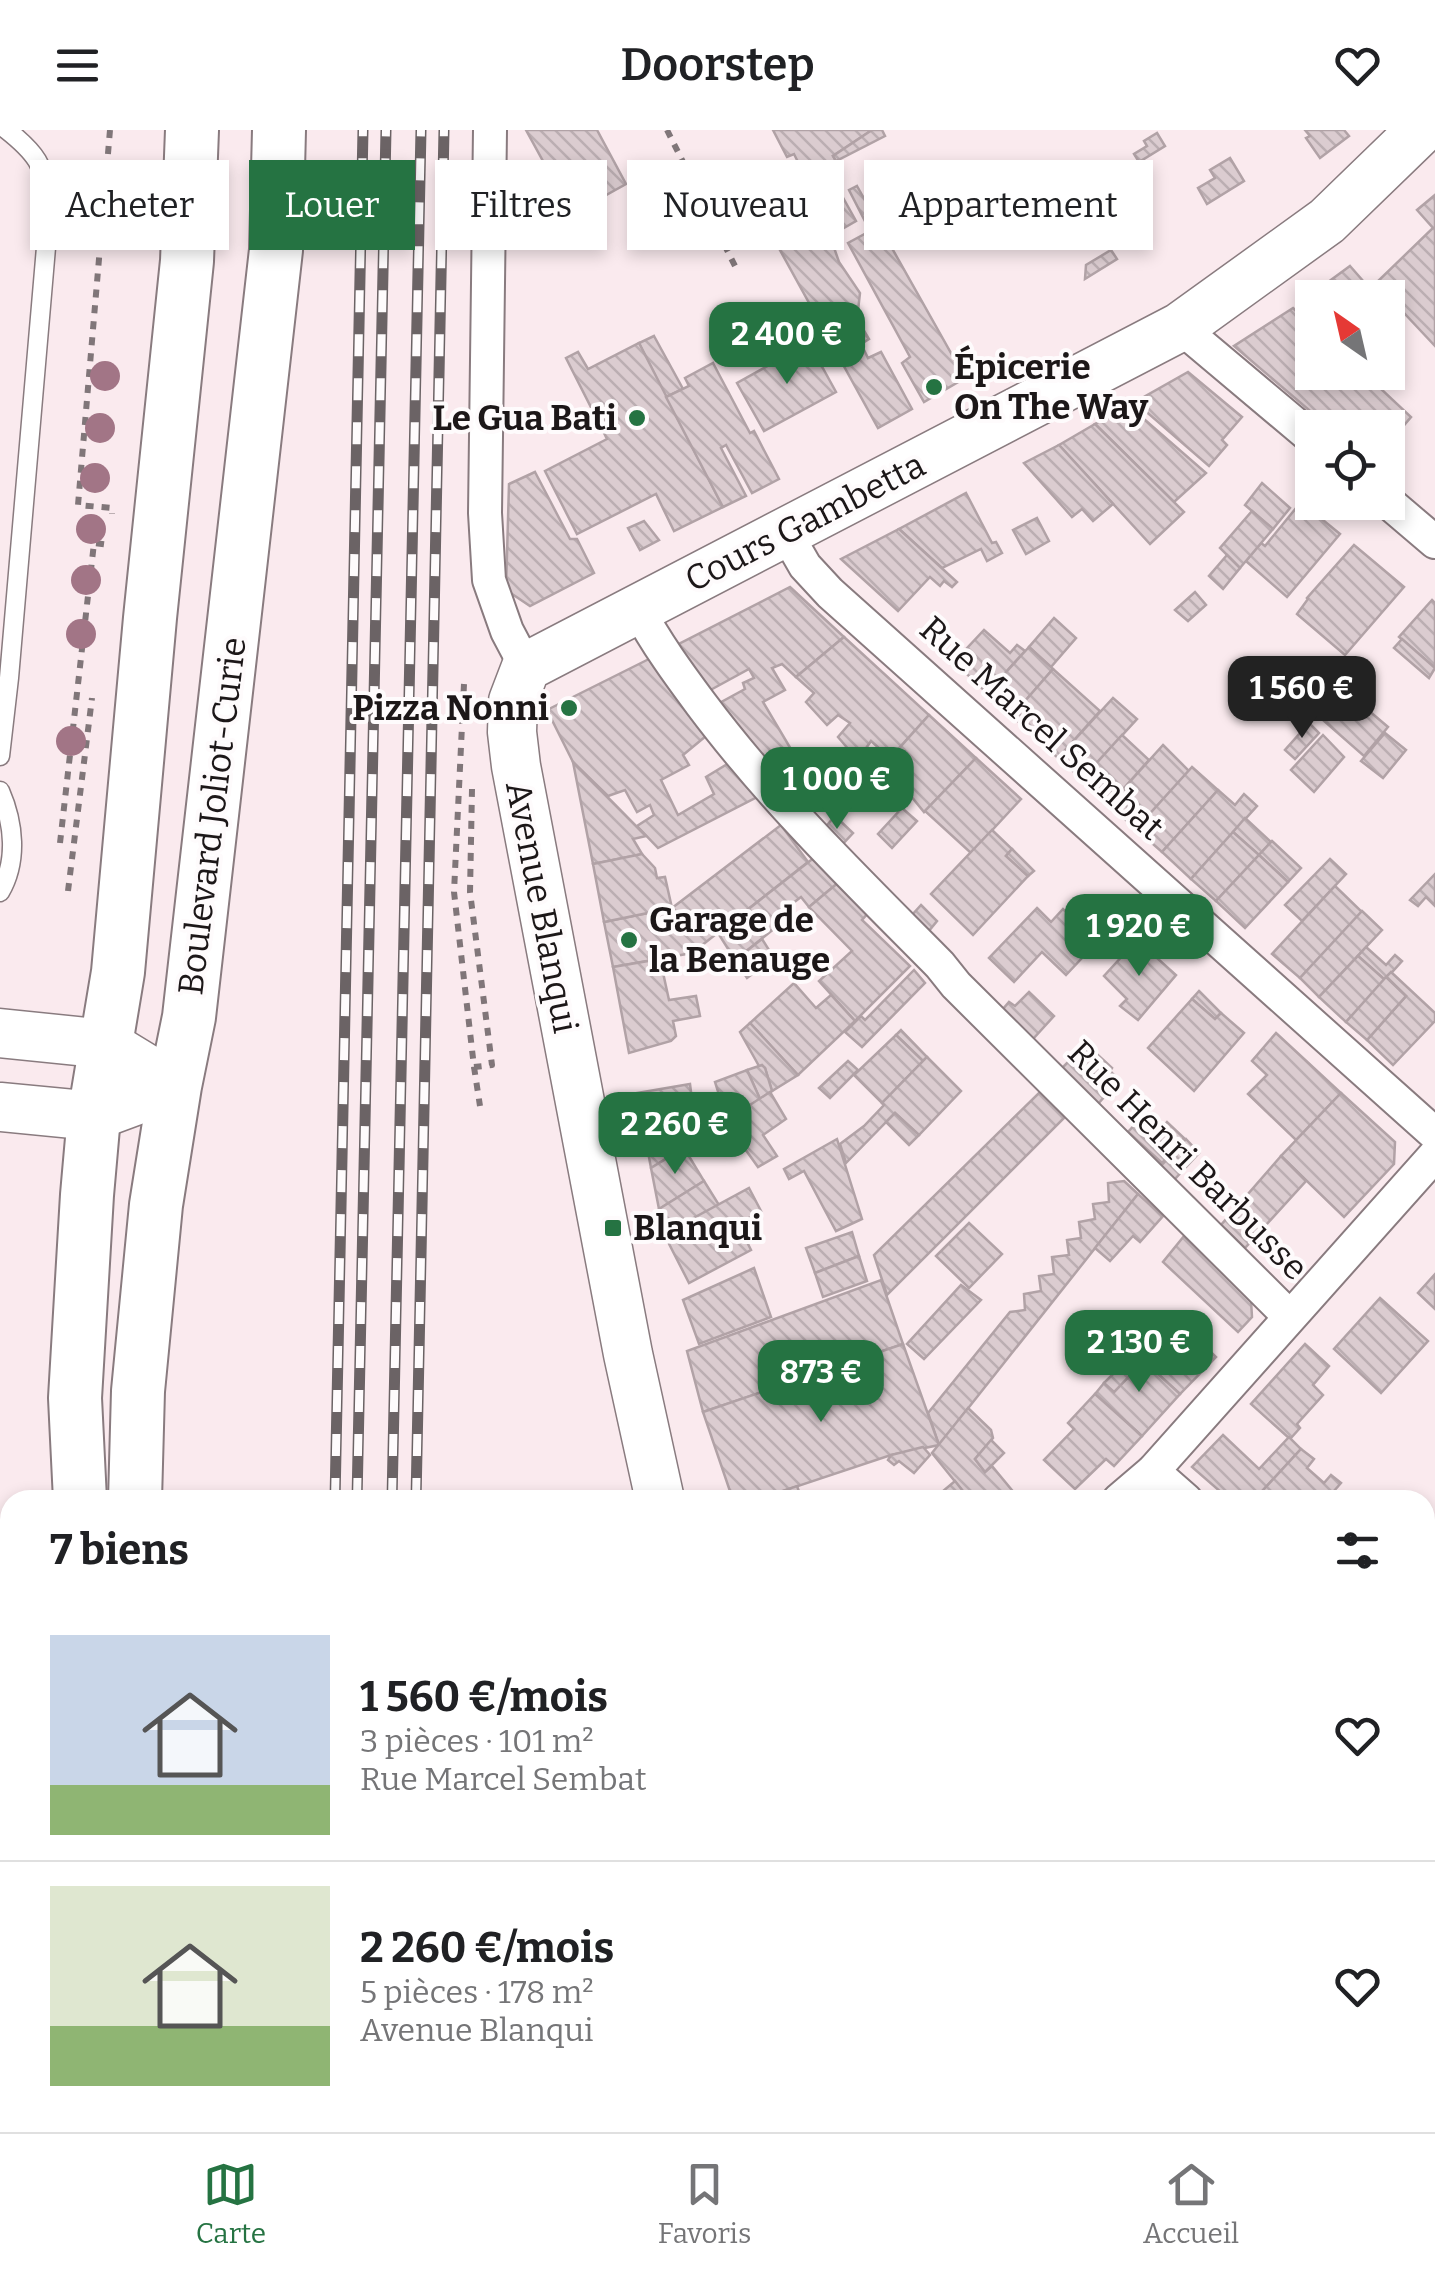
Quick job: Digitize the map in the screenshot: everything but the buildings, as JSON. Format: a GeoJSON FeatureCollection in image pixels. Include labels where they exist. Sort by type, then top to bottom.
{"type":"FeatureCollection","features":[{"type":"Feature","properties":{"kind":"main road"},"geometry":{"type":"LineString","coordinates":[[80,1490],[76,1398],[94,1116],[118,972],[187,261],[192,130]]}},
{"type":"Feature","properties":{"kind":"main road","name":"Boulevard Joliot-Curie"},"geometry":{"type":"LineString","coordinates":[[135,1490],[138,1391],[158,1188],[189,1017],[276,250],[279,130]]}},
{"type":"Feature","properties":{"kind":"street"},"geometry":{"type":"LineString","coordinates":[[490,130],[485,513],[489,580],[507,632],[526,668]]}},
{"type":"Feature","properties":{"kind":"street","name":"Cours Gambetta"},"geometry":{"type":"LineString","coordinates":[[526,668],[1180,327],[1327,221],[1421,130]]}},
{"type":"Feature","properties":{"kind":"street"},"geometry":{"type":"LineString","coordinates":[[1180,327],[1295,424]]}},
{"type":"Feature","properties":{"kind":"street"},"geometry":{"type":"LineString","coordinates":[[1405,516],[1435,542]]}},
{"type":"Feature","properties":{"kind":"street","name":"Rue Marcel Sembat"},"geometry":{"type":"LineString","coordinates":[[786,532],[805,566],[830,593],[1435,1134]]}},
{"type":"Feature","properties":{"kind":"street","name":"Rue Henri Barbusse"},"geometry":{"type":"LineString","coordinates":[[638,608],[657,645],[735,750],[794,817],[969,998],[1289,1316]]}},
{"type":"Feature","properties":{"kind":"street","name":"Avenue Blanqui"},"geometry":{"type":"LineString","coordinates":[[526,668],[513,701],[516,766],[628,1354],[658,1490]]}},
{"type":"Feature","properties":{"kind":"street"},"geometry":{"type":"LineString","coordinates":[[0,1033],[106,1044],[174,1086]]}},
{"type":"Feature","properties":{"kind":"street"},"geometry":{"type":"LineString","coordinates":[[0,1107],[94,1116],[174,1086]]}},
{"type":"Feature","properties":{"kind":"street"},"geometry":{"type":"LineString","coordinates":[[1130,1490],[1152,1471],[1435,1155]]}},
{"type":"Feature","properties":{"kind":"street"},"geometry":{"type":"LineString","coordinates":[[1152,1471],[1174,1490]]}},
{"type":"Feature","properties":{"kind":"lane"},"geometry":{"type":"LineString","coordinates":[[0,756],[50,201],[45,174],[27,146],[7,130]]}},
{"type":"Feature","properties":{"kind":"lane"},"geometry":{"type":"LineString","coordinates":[[0,791],[9,811],[12,851],[10,876],[0,892]]}},
{"type":"Feature","properties":{"kind":"path"},"geometry":{"type":"LineString","coordinates":[[110,130],[78,505],[112,508]]}},
{"type":"Feature","properties":{"kind":"path"},"geometry":{"type":"LineString","coordinates":[[667,130],[735,266]]}},
{"type":"Feature","properties":{"kind":"path"},"geometry":{"type":"LineString","coordinates":[[60,843],[94,543],[109,545],[107,564]]}},
{"type":"Feature","properties":{"kind":"path"},"geometry":{"type":"LineString","coordinates":[[464,684],[454,892],[480,1106]]}},
{"type":"Feature","properties":{"kind":"path"},"geometry":{"type":"LineString","coordinates":[[68,892],[92,694]]}},
{"type":"Feature","properties":{"kind":"path"},"geometry":{"type":"LineString","coordinates":[[472,772],[470,892],[492,1064],[474,1067]]}},
{"type":"Feature","properties":{"kind":"railway"},"geometry":{"type":"LineString","coordinates":[[335,1490],[363,130]]}},
{"type":"Feature","properties":{"kind":"railway"},"geometry":{"type":"LineString","coordinates":[[357,1490],[386,130]]}},
{"type":"Feature","properties":{"kind":"railway"},"geometry":{"type":"LineString","coordinates":[[392,1490],[421,130]]}},
{"type":"Feature","properties":{"kind":"railway"},"geometry":{"type":"LineString","coordinates":[[416,1490],[444,130]]}},
{"type":"Feature","properties":{"kind":"place","name":"Épicerie On The Way"},"geometry":{"type":"Point","coordinates":[934,387]}},
{"type":"Feature","properties":{"kind":"place","name":"Le Gua Bati"},"geometry":{"type":"Point","coordinates":[637,418]}},
{"type":"Feature","properties":{"kind":"place","name":"Pizza Nonni"},"geometry":{"type":"Point","coordinates":[569,708]}},
{"type":"Feature","properties":{"kind":"place","name":"Garage de la Benauge"},"geometry":{"type":"Point","coordinates":[629,940]}},
{"type":"Feature","properties":{"kind":"place","name":"Blanqui"},"geometry":{"type":"Point","coordinates":[613,1228]}}]}
